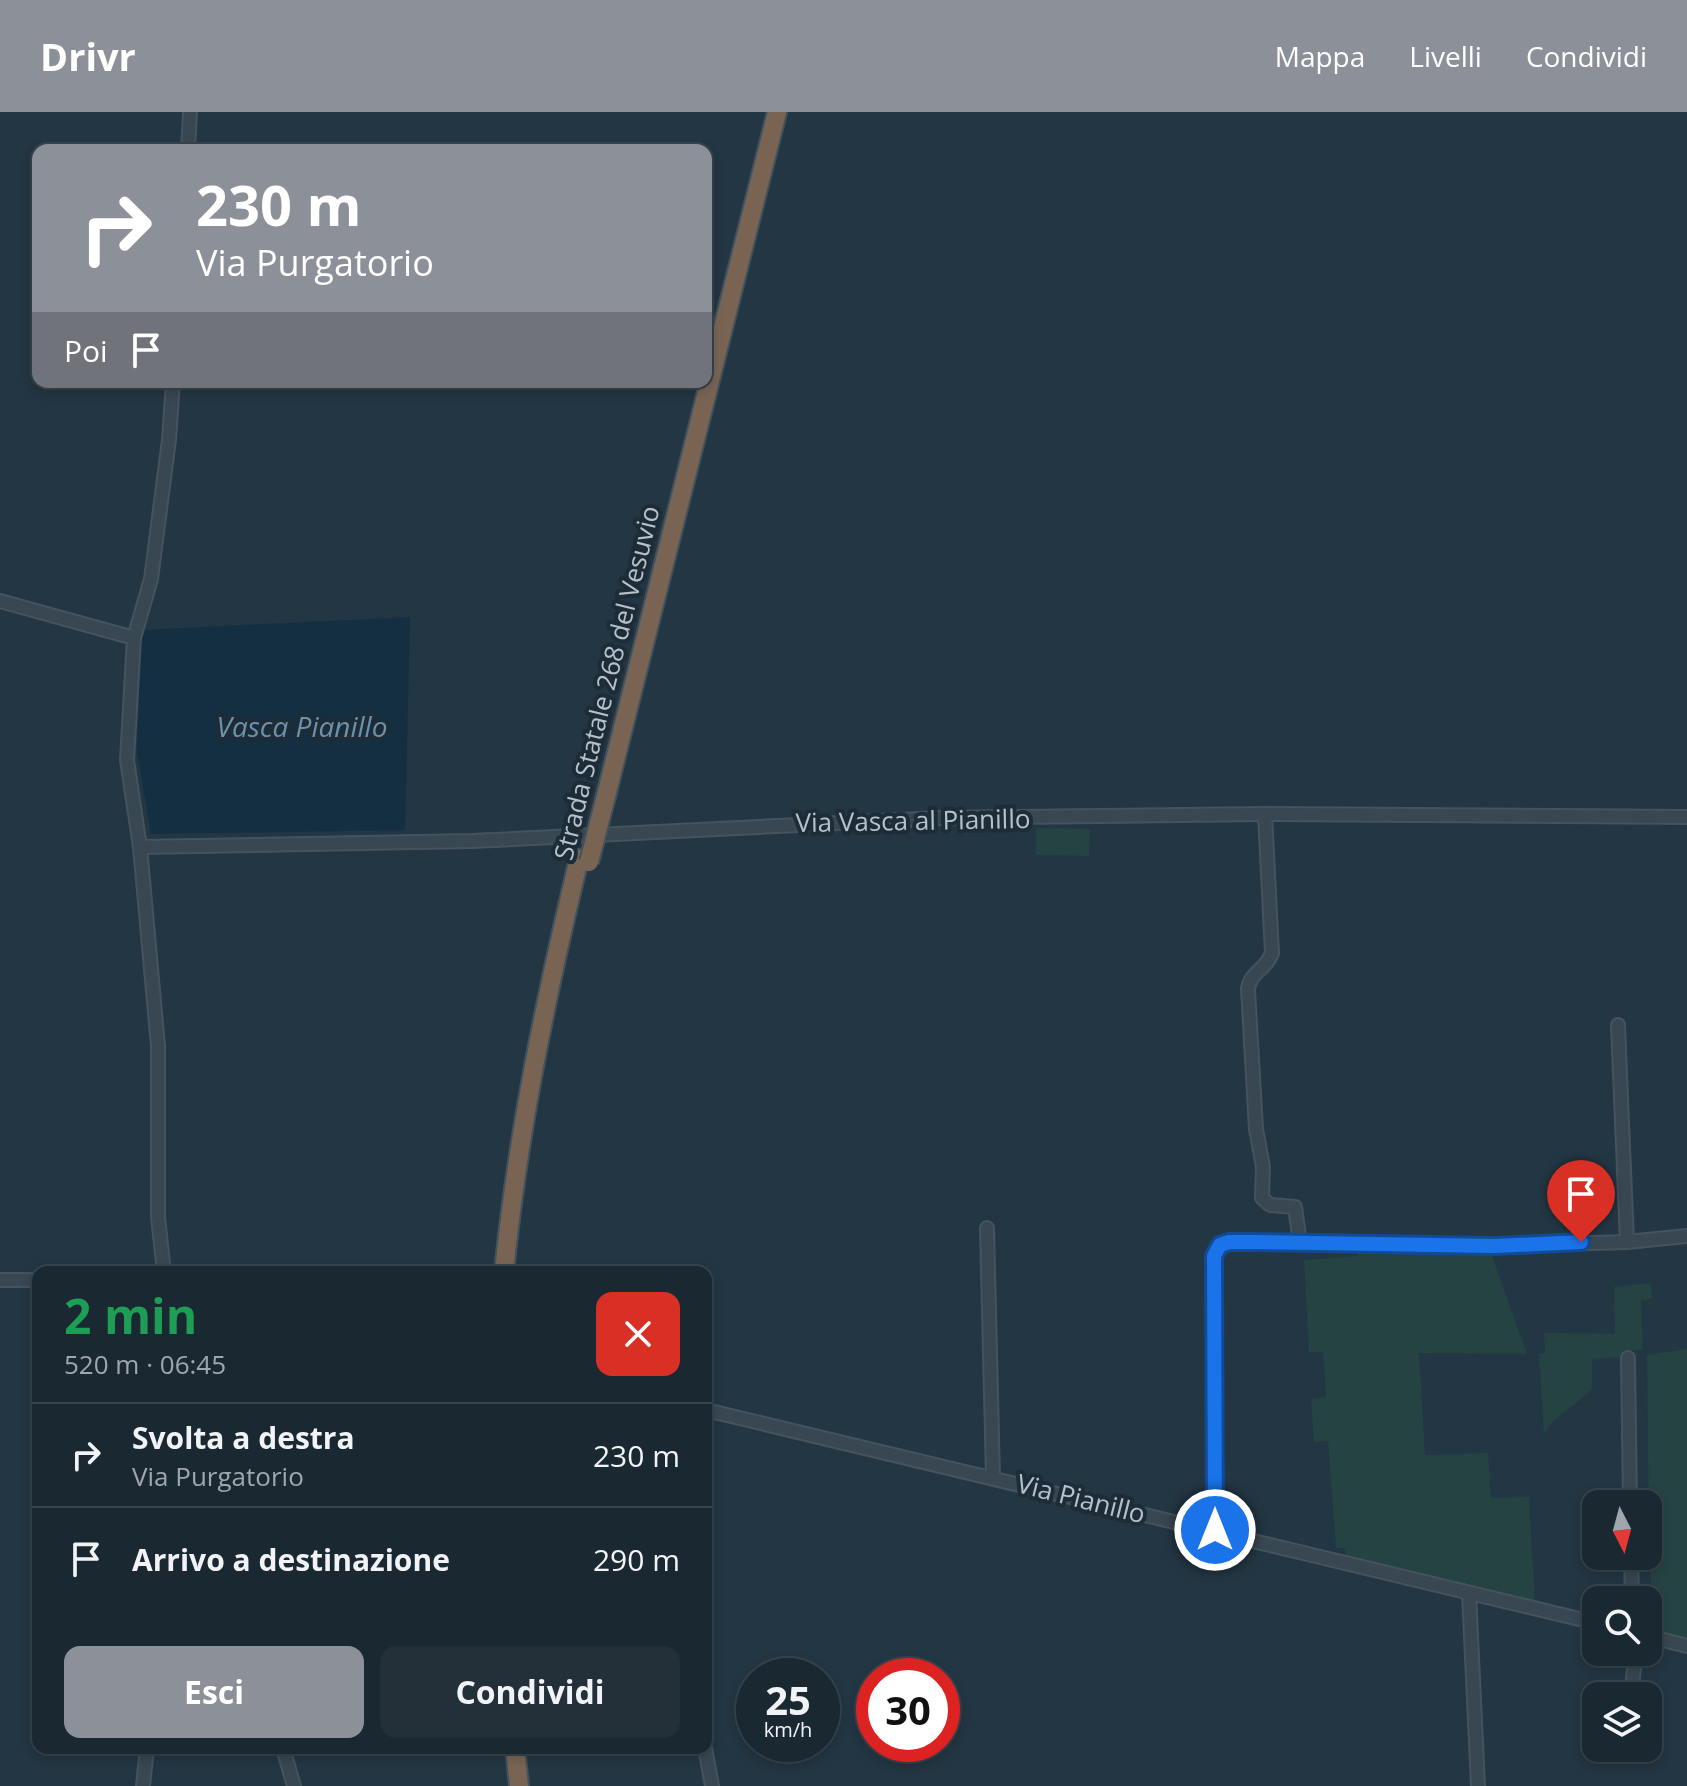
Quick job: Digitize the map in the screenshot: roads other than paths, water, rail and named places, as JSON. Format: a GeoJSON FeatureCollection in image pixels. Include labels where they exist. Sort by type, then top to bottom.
{"type":"FeatureCollection","features":[{"type":"Feature","properties":{"kind":"highway","name":"Strada Statale 268 del Vesuvio"},"geometry":{"type":"LineString","coordinates":[[712,350],[750,197],[766,112]]}},
{"type":"Feature","properties":{"kind":"highway","name":"Strada Statale 268 del Vesuvio"},"geometry":{"type":"LineString","coordinates":[[712,330],[777,112]]}},
{"type":"Feature","properties":{"kind":"highway","name":"Strada Statale 268 del Vesuvio"},"geometry":{"type":"LineString","coordinates":[[601,795],[697,388]]}},
{"type":"Feature","properties":{"kind":"highway","name":"Strada Statale 268 del Vesuvio"},"geometry":{"type":"LineString","coordinates":[[505,1266],[534,1059],[702,388]]}},
{"type":"Feature","properties":{"kind":"highway","name":"Strada Statale 268 del Vesuvio"},"geometry":{"type":"LineString","coordinates":[[516,1266],[545,1061],[584,861]]}},
{"type":"Feature","properties":{"kind":"highway"},"geometry":{"type":"LineString","coordinates":[[505,1754],[508,1786]]}},
{"type":"Feature","properties":{"kind":"highway"},"geometry":{"type":"LineString","coordinates":[[516,1754],[519,1786]]}},
{"type":"Feature","properties":{"kind":"street"},"geometry":{"type":"LineString","coordinates":[[188,144],[190,112]]}},
{"type":"Feature","properties":{"kind":"street"},"geometry":{"type":"LineString","coordinates":[[163,1266],[158,1217],[158,1046],[140,847],[127,760],[134,638],[151,579],[173,388]]}},
{"type":"Feature","properties":{"kind":"street"},"geometry":{"type":"LineString","coordinates":[[0,601],[134,638]]}},
{"type":"Feature","properties":{"kind":"street"},"geometry":{"type":"LineString","coordinates":[[1265,814],[1272,953],[1270,961],[1251,977],[1248,989],[1256,1129],[1263,1167],[1262,1198],[1270,1205],[1295,1207],[1300,1243]]}},
{"type":"Feature","properties":{"kind":"street","name":"Via Vasca al Pianillo"},"geometry":{"type":"LineString","coordinates":[[140,847],[472,841],[941,818],[1265,814],[1687,817]]}},
{"type":"Feature","properties":{"kind":"street"},"geometry":{"type":"LineString","coordinates":[[1618,1025],[1627,1242]]}},
{"type":"Feature","properties":{"kind":"street"},"geometry":{"type":"LineString","coordinates":[[987,1228],[993,1477]]}},
{"type":"Feature","properties":{"kind":"street"},"geometry":{"type":"LineString","coordinates":[[1215,1530],[1214,1256],[1220,1245],[1229,1242],[1495,1246],[1627,1242],[1687,1236]]}},
{"type":"Feature","properties":{"kind":"street"},"geometry":{"type":"LineString","coordinates":[[0,1280],[32,1280]]}},
{"type":"Feature","properties":{"kind":"street"},"geometry":{"type":"LineString","coordinates":[[1628,1358],[1630,1490]]}},
{"type":"Feature","properties":{"kind":"street","name":"Via Pianillo"},"geometry":{"type":"LineString","coordinates":[[712,1411],[1582,1620]]}},
{"type":"Feature","properties":{"kind":"street"},"geometry":{"type":"LineString","coordinates":[[1469,1593],[1478,1786]]}},
{"type":"Feature","properties":{"kind":"street"},"geometry":{"type":"LineString","coordinates":[[1662,1640],[1687,1646]]}},
{"type":"Feature","properties":{"kind":"street"},"geometry":{"type":"LineString","coordinates":[[143,1786],[146,1754]]}},
{"type":"Feature","properties":{"kind":"street"},"geometry":{"type":"LineString","coordinates":[[285,1754],[294,1786]]}},
{"type":"Feature","properties":{"kind":"street"},"geometry":{"type":"LineString","coordinates":[[706,1754],[712,1786]]}},
{"type":"Feature","properties":{"kind":"water","name":"Vasca Pianillo"},"geometry":{"type":"Polygon","coordinates":[[[410,617],[405,830],[151,834],[137,751],[141,630],[410,617]]]}}]}
